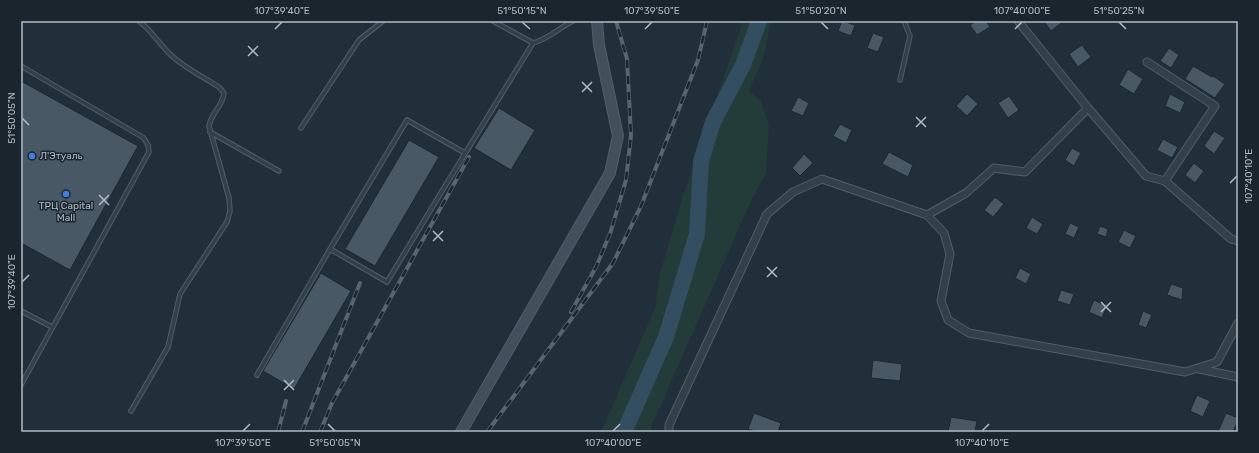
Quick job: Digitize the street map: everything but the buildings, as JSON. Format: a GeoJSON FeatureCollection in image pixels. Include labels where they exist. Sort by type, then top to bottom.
{"type":"FeatureCollection","features":[{"type":"Feature","properties":{"kind":"street"},"geometry":{"type":"LineString","coordinates":[[460,432],[610,173],[618,136],[599,45],[597,21]]}},
{"type":"Feature","properties":{"kind":"street"},"geometry":{"type":"LineString","coordinates":[[1018,21],[1088,108],[1146,176],[1165,181],[1231,239],[1238,241]]}},
{"type":"Feature","properties":{"kind":"street"},"geometry":{"type":"LineString","coordinates":[[1147,62],[1215,106],[1165,181]]}},
{"type":"Feature","properties":{"kind":"street"},"geometry":{"type":"LineString","coordinates":[[927,215],[966,193],[994,168],[1025,172],[1088,108]]}},
{"type":"Feature","properties":{"kind":"street"},"geometry":{"type":"LineString","coordinates":[[669,432],[669,426],[767,214],[793,192],[822,179],[927,215],[944,234],[950,254],[941,301],[948,320],[969,333],[1185,372],[1217,362],[1238,323]]}},
{"type":"Feature","properties":{"kind":"street"},"geometry":{"type":"LineString","coordinates":[[1197,369],[1238,377]]}},
{"type":"Feature","properties":{"kind":"lane"},"geometry":{"type":"LineString","coordinates":[[131,411],[168,347],[180,294],[227,222],[230,210],[229,198],[209,126],[210,120],[223,99],[224,93],[219,87],[174,58],[150,30],[139,21]]}},
{"type":"Feature","properties":{"kind":"lane"},"geometry":{"type":"LineString","coordinates":[[301,128],[359,40],[382,21]]}},
{"type":"Feature","properties":{"kind":"lane"},"geometry":{"type":"LineString","coordinates":[[493,21],[534,43]]}},
{"type":"Feature","properties":{"kind":"lane"},"geometry":{"type":"LineString","coordinates":[[330,249],[387,282],[534,43],[544,40],[561,27],[573,21]]}},
{"type":"Feature","properties":{"kind":"lane"},"geometry":{"type":"LineString","coordinates":[[900,80],[910,36],[904,21]]}},
{"type":"Feature","properties":{"kind":"lane"},"geometry":{"type":"LineString","coordinates":[[21,66],[144,138],[148,145],[149,152],[21,385]]}},
{"type":"Feature","properties":{"kind":"lane"},"geometry":{"type":"LineString","coordinates":[[257,375],[407,120],[465,153]]}},
{"type":"Feature","properties":{"kind":"lane"},"geometry":{"type":"LineString","coordinates":[[210,132],[279,171]]}},
{"type":"Feature","properties":{"kind":"lane"},"geometry":{"type":"LineString","coordinates":[[21,311],[52,327]]}},
{"type":"Feature","properties":{"kind":"green space"},"geometry":{"type":"Polygon","coordinates":[[[743,21],[771,21],[764,56],[749,91],[761,101],[769,126],[766,173],[750,203],[650,432],[601,432],[655,308],[660,273],[683,196],[743,21]]]}},
{"type":"Feature","properties":{"kind":"waterway"},"geometry":{"type":"LineString","coordinates":[[624,432],[666,337],[697,234],[701,161],[713,122],[743,65],[759,21]]}},
{"type":"Feature","properties":{"kind":"railway"},"geometry":{"type":"LineString","coordinates":[[571,312],[596,267],[610,234],[626,180],[631,135],[627,59],[616,21]]}},
{"type":"Feature","properties":{"kind":"railway"},"geometry":{"type":"LineString","coordinates":[[487,432],[613,263],[641,206],[698,60],[707,21]]}},
{"type":"Feature","properties":{"kind":"railway"},"geometry":{"type":"LineString","coordinates":[[320,432],[332,403],[469,157]]}},
{"type":"Feature","properties":{"kind":"railway"},"geometry":{"type":"LineString","coordinates":[[302,432],[360,283]]}},
{"type":"Feature","properties":{"kind":"railway"},"geometry":{"type":"LineString","coordinates":[[278,432],[286,401]]}},
{"type":"Feature","properties":{"kind":"place","name":"Л'Этуаль"},"geometry":{"type":"Point","coordinates":[32,156]}},
{"type":"Feature","properties":{"kind":"place","name":"ТРЦ Capital Mall"},"geometry":{"type":"Point","coordinates":[66,194]}}]}
